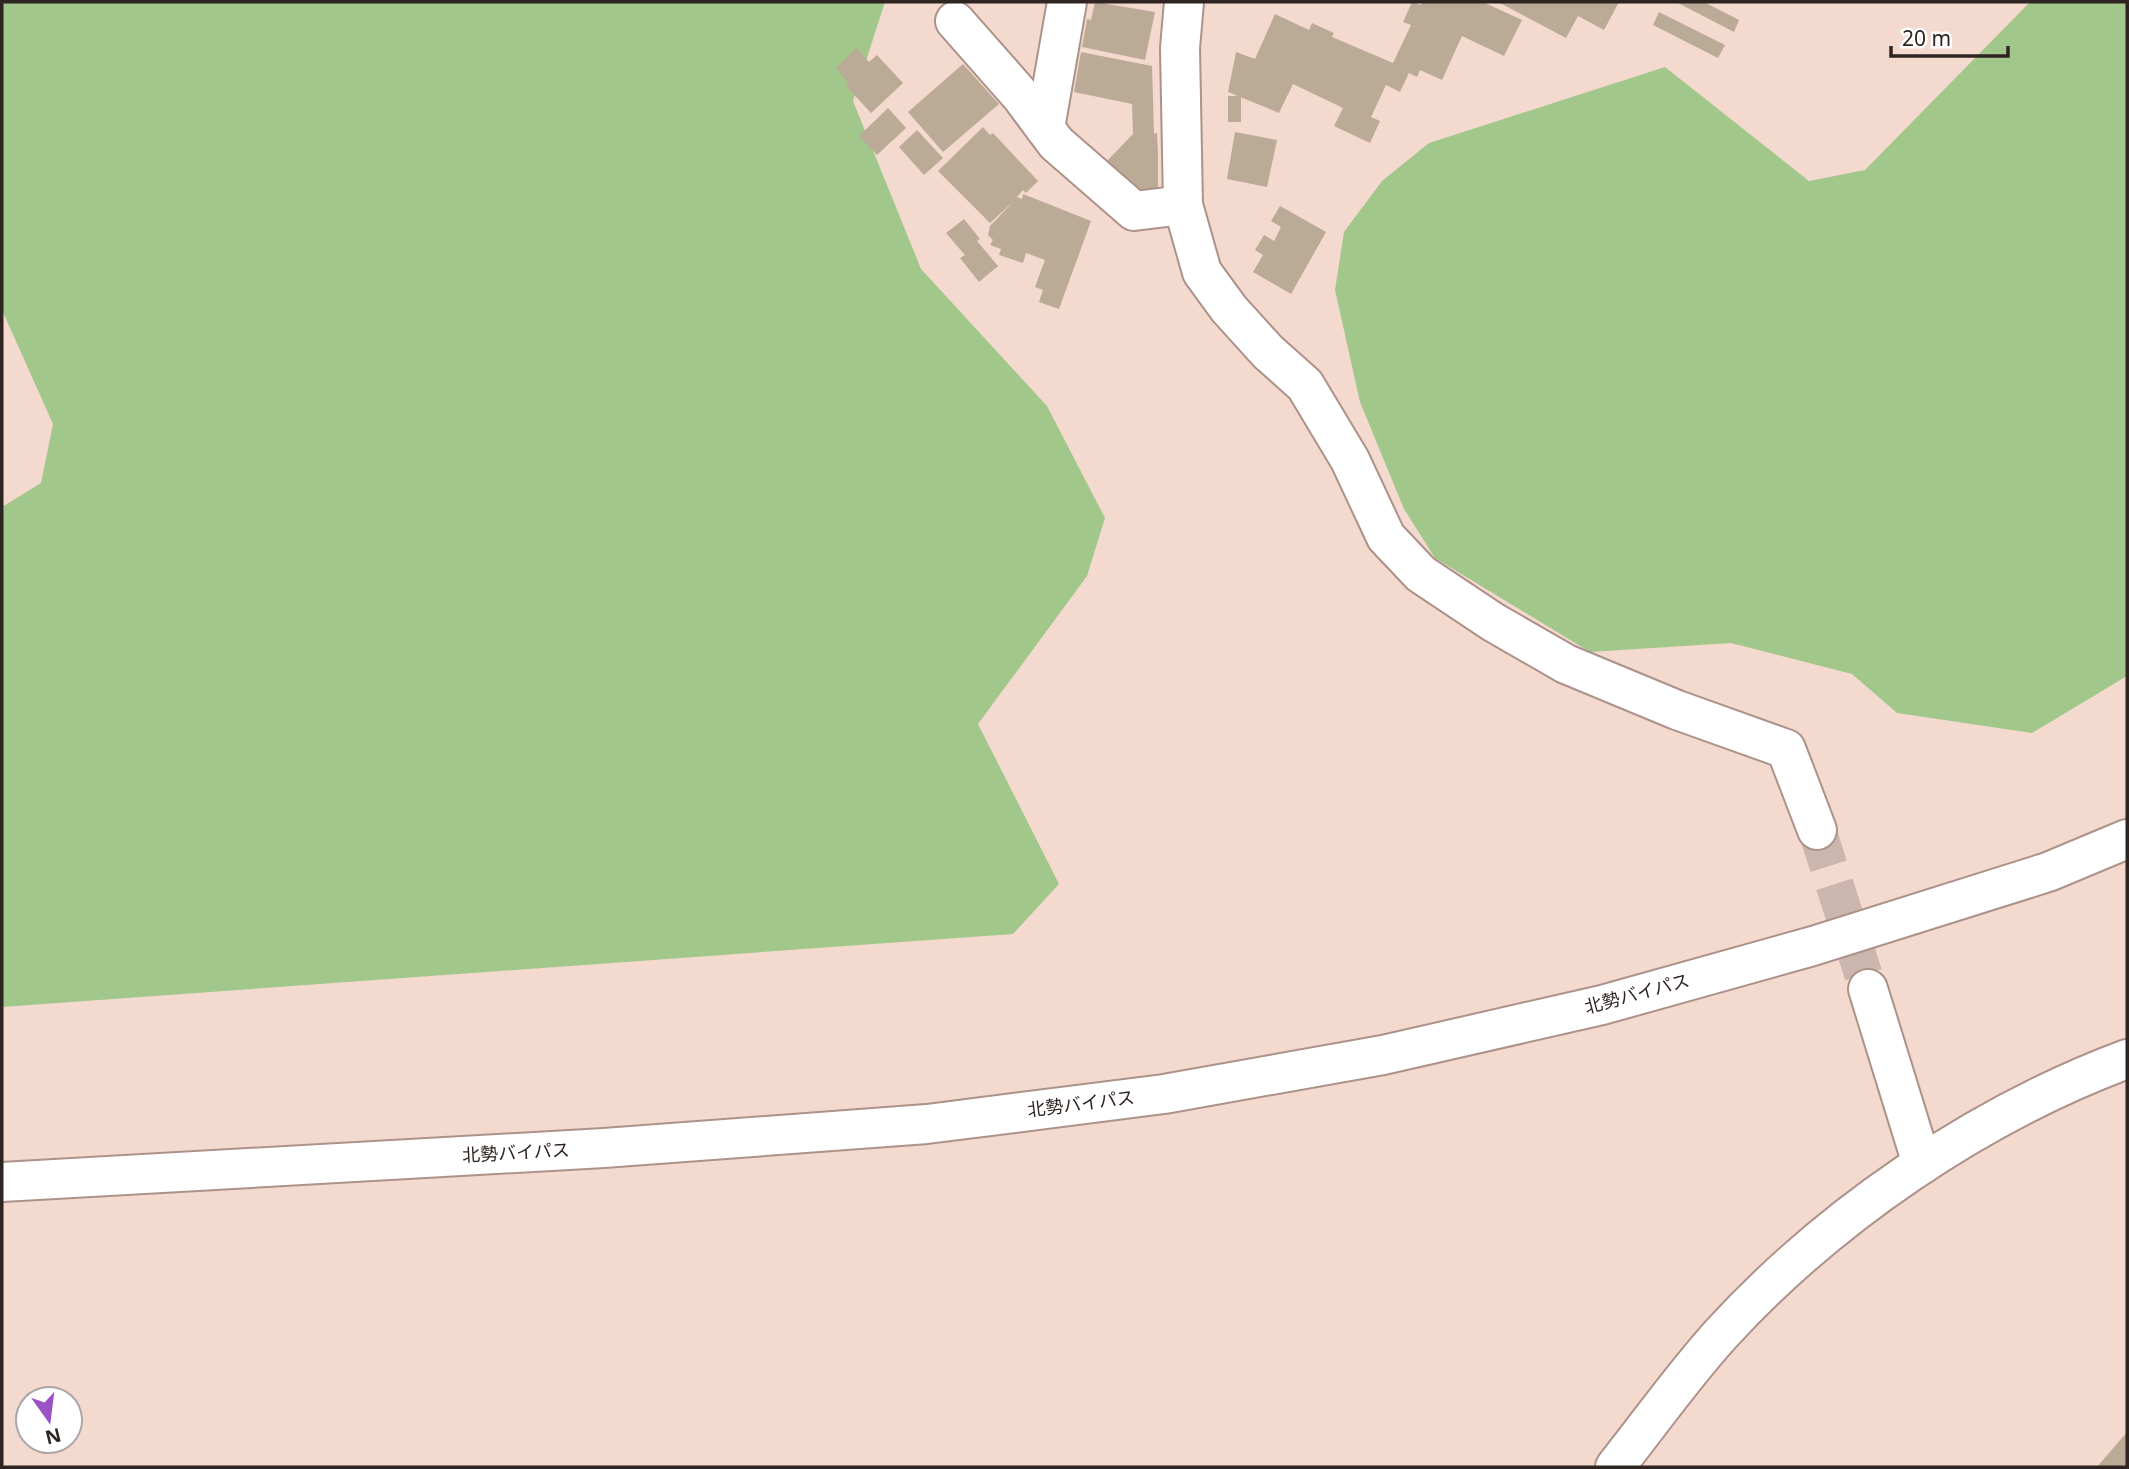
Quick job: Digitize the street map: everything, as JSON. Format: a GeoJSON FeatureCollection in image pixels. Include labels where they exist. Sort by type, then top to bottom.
{"type":"FeatureCollection","features":[{"type":"Feature","properties":{"kind":"main road"},"geometry":{"type":"LineString","coordinates":[[1045,128],[1067,2]]}},
{"type":"Feature","properties":{"kind":"main road"},"geometry":{"type":"LineString","coordinates":[[1184,2],[1180,48],[1183,205],[1202,272],[1229,309],[1268,352],[1305,385],[1350,460],[1386,537],[1421,574],[1493,622],[1566,664],[1677,710],[1786,749],[1816,830]]}},
{"type":"Feature","properties":{"kind":"main road"},"geometry":{"type":"LineString","coordinates":[[955,21],[1021,96],[1056,143],[1134,211],[1183,205]]}},
{"type":"Feature","properties":{"kind":"main road","name":"北勢バイパス"},"geometry":{"type":"LineString","coordinates":[[2,1182],[590,1149],[927,1125],[1164,1094],[1382,1055],[1602,1004],[1826,942],[2048,872],[2127,839]]}},
{"type":"Feature","properties":{"kind":"main road"},"geometry":{"type":"LineString","coordinates":[[1868,989],[1922,1164]]}},
{"type":"Feature","properties":{"kind":"main road"},"geometry":{"type":"LineString","coordinates":[[1615,1467],[1719,1336],[1769,1284],[1872,1198],[1994,1121],[2127,1059]]}},
{"type":"Feature","properties":{"kind":"green space"},"geometry":{"type":"Polygon","coordinates":[[[2,2],[885,2],[853,101],[921,269],[1047,406],[1105,518],[1087,576],[978,724],[1059,884],[1013,934],[2,1007],[2,507],[41,483],[53,424],[2,310],[2,2]]]}},
{"type":"Feature","properties":{"kind":"green space"},"geometry":{"type":"Polygon","coordinates":[[[2030,2],[2127,2],[2127,676],[2032,733],[1897,713],[1852,674],[1731,643],[1590,652],[1435,558],[1404,509],[1360,402],[1335,290],[1344,232],[1382,181],[1429,143],[1665,67],[1809,181],[1865,170],[2030,2]]]}},
{"type":"Feature","properties":{"kind":"building"},"geometry":{"type":"Polygon","coordinates":[[[1095,2],[1155,12],[1145,60],[1082,47],[1087,19],[1091,20],[1095,2]]]}},
{"type":"Feature","properties":{"kind":"building"},"geometry":{"type":"Polygon","coordinates":[[[1412,2],[1421,5],[1422,2],[1483,2],[1522,20],[1504,56],[1462,36],[1442,80],[1420,70],[1417,77],[1409,73],[1400,92],[1386,85],[1371,117],[1380,121],[1370,143],[1334,126],[1343,108],[1293,84],[1279,113],[1228,92],[1236,52],[1255,59],[1275,14],[1309,30],[1312,23],[1334,33],[1332,37],[1393,63],[1411,25],[1403,22],[1412,2]]]}},
{"type":"Feature","properties":{"kind":"building"},"geometry":{"type":"Polygon","coordinates":[[[1498,2],[1619,2],[1604,30],[1578,16],[1566,38],[1498,2]]]}},
{"type":"Feature","properties":{"kind":"building"},"geometry":{"type":"Polygon","coordinates":[[[1676,2],[1704,2],[1739,20],[1734,32],[1676,2]]]}},
{"type":"Feature","properties":{"kind":"building"},"geometry":{"type":"Polygon","coordinates":[[[1659,12],[1725,45],[1718,58],[1653,25],[1659,12]]]}},
{"type":"Feature","properties":{"kind":"building"},"geometry":{"type":"Polygon","coordinates":[[[857,48],[869,62],[877,55],[903,83],[871,113],[845,85],[848,82],[836,68],[857,48]]]}},
{"type":"Feature","properties":{"kind":"building"},"geometry":{"type":"Polygon","coordinates":[[[1081,52],[1152,66],[1158,188],[1139,190],[1107,161],[1133,134],[1132,104],[1074,92],[1081,52]]]}},
{"type":"Feature","properties":{"kind":"building"},"geometry":{"type":"Polygon","coordinates":[[[963,64],[999,104],[943,152],[908,112],[963,64]]]}},
{"type":"Feature","properties":{"kind":"building"},"geometry":{"type":"Polygon","coordinates":[[[1228,96],[1241,96],[1241,122],[1228,122],[1228,96]]]}},
{"type":"Feature","properties":{"kind":"building"},"geometry":{"type":"Polygon","coordinates":[[[888,108],[906,128],[877,155],[859,136],[888,108]]]}},
{"type":"Feature","properties":{"kind":"building"},"geometry":{"type":"Polygon","coordinates":[[[983,127],[990,135],[993,133],[1038,181],[1026,193],[1023,190],[1017,197],[1022,199],[1023,194],[1091,221],[1059,309],[1039,302],[1043,290],[1035,287],[1045,260],[1026,253],[1023,263],[999,255],[1001,249],[990,245],[993,240],[988,235],[990,226],[1013,202],[990,223],[938,171],[983,127]]]}},
{"type":"Feature","properties":{"kind":"building"},"geometry":{"type":"Polygon","coordinates":[[[917,130],[943,158],[924,175],[899,147],[917,130]]]}},
{"type":"Feature","properties":{"kind":"building"},"geometry":{"type":"Polygon","coordinates":[[[1235,132],[1277,140],[1267,187],[1227,179],[1235,132]]]}},
{"type":"Feature","properties":{"kind":"building"},"geometry":{"type":"Polygon","coordinates":[[[1280,206],[1326,232],[1291,294],[1253,272],[1263,255],[1255,250],[1264,235],[1274,241],[1281,227],[1271,221],[1280,206]]]}},
{"type":"Feature","properties":{"kind":"building"},"geometry":{"type":"Polygon","coordinates":[[[964,219],[980,239],[977,241],[998,266],[979,282],[960,258],[965,255],[946,233],[964,219]]]}},
{"type":"Feature","properties":{"kind":"building"},"geometry":{"type":"Polygon","coordinates":[[[2127,1432],[2127,1467],[2097,1467],[2127,1432]]]}},
{"type":"Feature","properties":{"kind":"tunnel"},"geometry":{"type":"LineString","coordinates":[[1817,830],[1868,989]]}}]}
